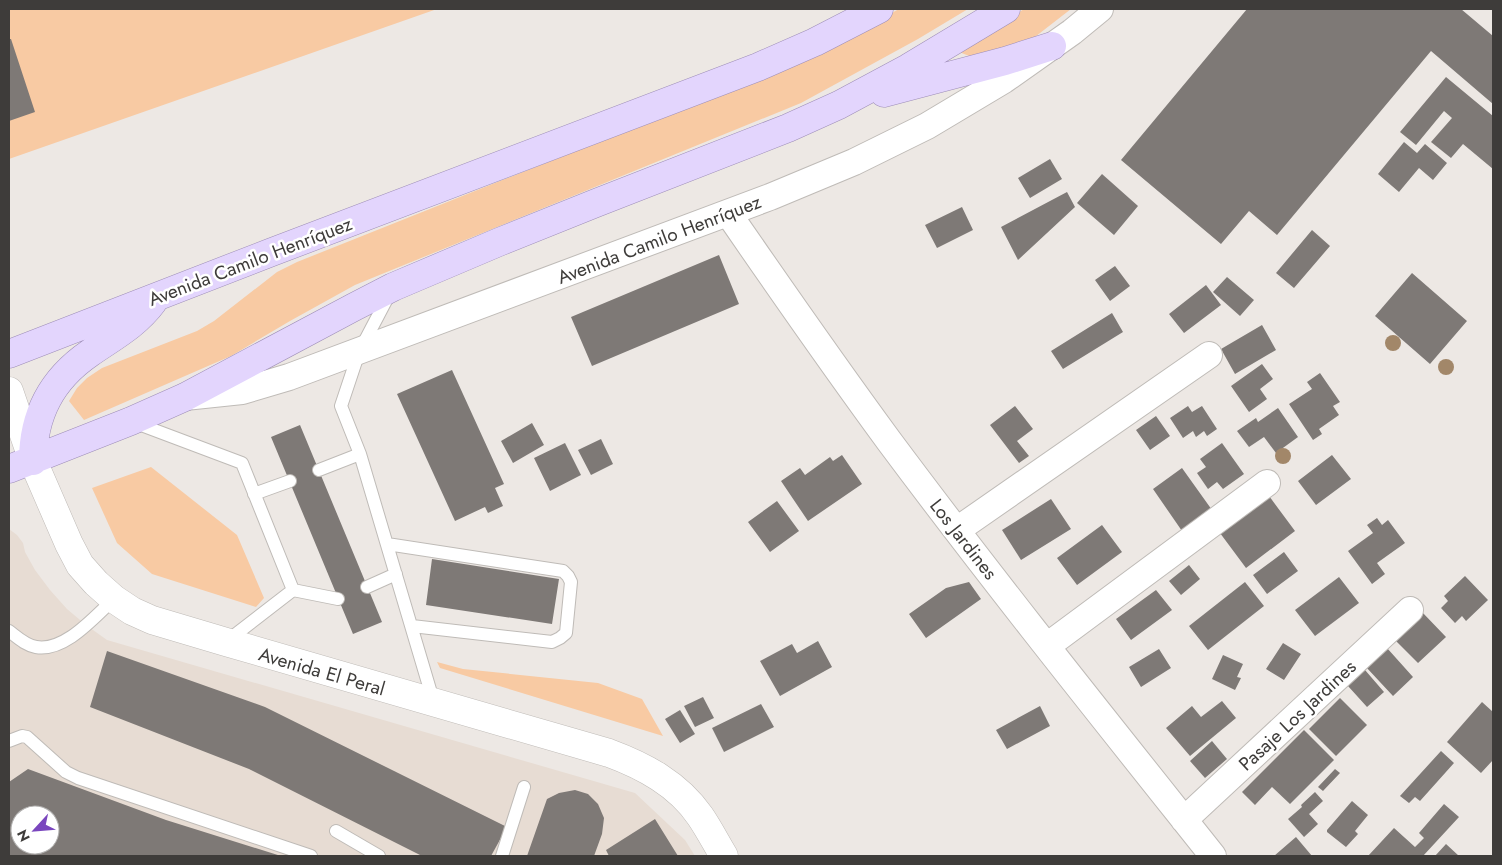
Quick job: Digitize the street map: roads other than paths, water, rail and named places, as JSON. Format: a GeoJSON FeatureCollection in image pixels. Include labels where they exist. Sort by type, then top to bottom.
{"type":"FeatureCollection","features":[{"type":"Feature","properties":{"kind":"main road","name":"Avenida Camilo Henríquez"},"geometry":{"type":"LineString","coordinates":[[9,354],[156,296],[749,71],[815,42],[879,9]]}},
{"type":"Feature","properties":{"kind":"main road","name":"Avenida Camilo Henríquez"},"geometry":{"type":"LineString","coordinates":[[21,465],[185,397],[393,288],[499,242],[788,128],[839,105],[908,68],[1006,9]]}},
{"type":"Feature","properties":{"kind":"main road"},"geometry":{"type":"LineString","coordinates":[[839,105],[1005,61],[1052,46]]}},
{"type":"Feature","properties":{"kind":"main road"},"geometry":{"type":"LineString","coordinates":[[21,465],[33,442],[37,422],[44,403],[58,384],[83,358],[135,322],[147,310],[156,296]]}},
{"type":"Feature","properties":{"kind":"street","name":"Avenida Camilo Henríquez"},"geometry":{"type":"LineString","coordinates":[[185,397],[242,391],[289,377],[728,213],[811,180],[897,142],[956,110],[1052,46],[1100,9]]}},
{"type":"Feature","properties":{"kind":"street","name":"Los Jardines"},"geometry":{"type":"LineString","coordinates":[[728,213],[889,441],[1047,646],[1213,856]]}},
{"type":"Feature","properties":{"kind":"street"},"geometry":{"type":"LineString","coordinates":[[958,530],[1209,355]]}},
{"type":"Feature","properties":{"kind":"street","name":"Avenida El Peral"},"geometry":{"type":"LineString","coordinates":[[9,391],[21,465],[80,565],[114,599],[132,611],[152,620],[609,753],[647,769],[683,796],[699,815],[724,856]]}},
{"type":"Feature","properties":{"kind":"street"},"geometry":{"type":"LineString","coordinates":[[1047,646],[1267,482]]}},
{"type":"Feature","properties":{"kind":"street","name":"Pasaje Los Jardines"},"geometry":{"type":"LineString","coordinates":[[1184,820],[1410,610]]}},
{"type":"Feature","properties":{"kind":"lane"},"geometry":{"type":"LineString","coordinates":[[393,288],[358,352],[341,406],[360,454],[434,703]]}},
{"type":"Feature","properties":{"kind":"lane"},"geometry":{"type":"LineString","coordinates":[[131,421],[242,464],[293,590]]}},
{"type":"Feature","properties":{"kind":"lane"},"geometry":{"type":"LineString","coordinates":[[319,470],[360,454]]}},
{"type":"Feature","properties":{"kind":"lane"},"geometry":{"type":"LineString","coordinates":[[254,494],[290,481]]}},
{"type":"Feature","properties":{"kind":"lane"},"geometry":{"type":"LineString","coordinates":[[387,544],[563,571],[571,582],[566,633],[552,642],[412,626]]}},
{"type":"Feature","properties":{"kind":"lane"},"geometry":{"type":"LineString","coordinates":[[367,586],[396,574]]}},
{"type":"Feature","properties":{"kind":"lane"},"geometry":{"type":"LineString","coordinates":[[226,642],[293,590],[338,598]]}},
{"type":"Feature","properties":{"kind":"lane"},"geometry":{"type":"LineString","coordinates":[[9,631],[35,647],[47,648],[62,642],[80,630],[114,599]]}},
{"type":"Feature","properties":{"kind":"lane"},"geometry":{"type":"LineString","coordinates":[[9,741],[22,736],[27,737],[66,772],[78,778],[311,856]]}},
{"type":"Feature","properties":{"kind":"lane"},"geometry":{"type":"LineString","coordinates":[[502,856],[524,787]]}},
{"type":"Feature","properties":{"kind":"lane"},"geometry":{"type":"LineString","coordinates":[[336,831],[380,856]]}}]}
